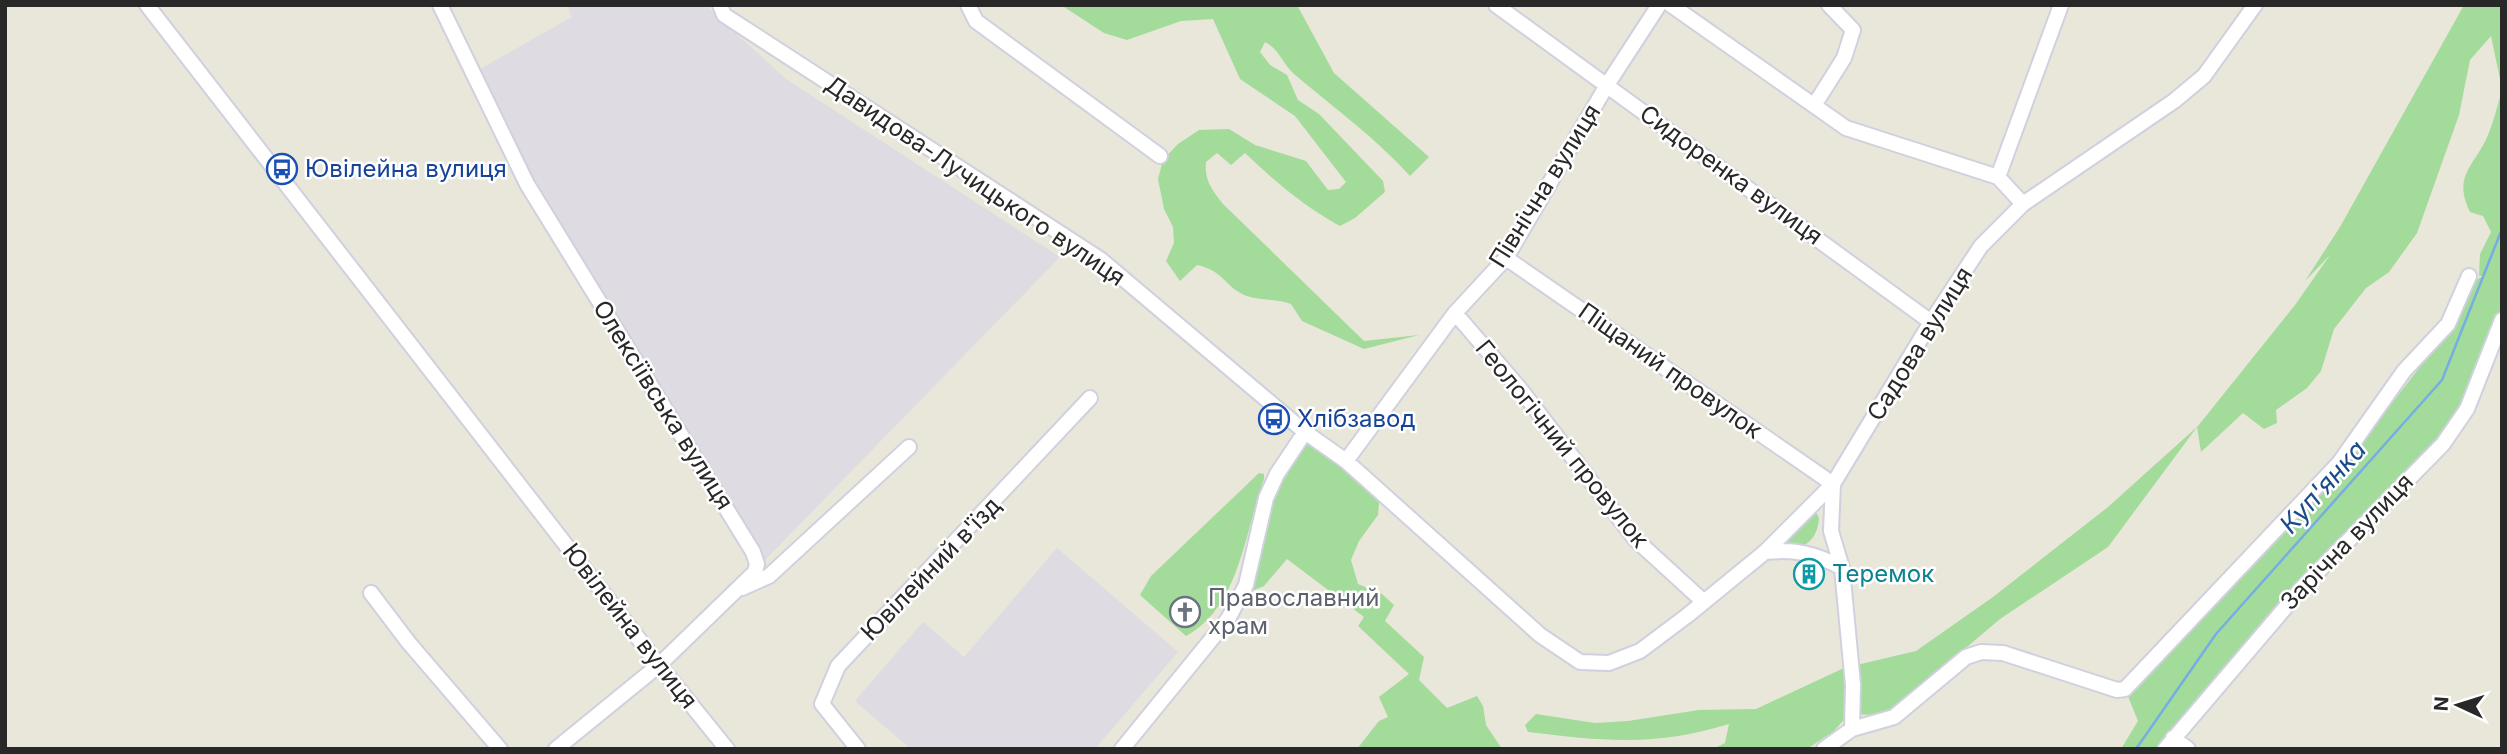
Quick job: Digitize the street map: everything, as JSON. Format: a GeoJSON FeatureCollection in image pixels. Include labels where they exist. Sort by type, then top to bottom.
{"type":"FeatureCollection","features":[{"type":"Feature","properties":{"kind":"street","name":"Ювілейна вулиця"},"geometry":{"type":"LineString","coordinates":[[147,5],[727,749]]}},
{"type":"Feature","properties":{"kind":"street","name":"Олексіївська вулиця"},"geometry":{"type":"LineString","coordinates":[[440,5],[527,184],[753,552],[757,564],[755,572],[659,665],[556,749]]}},
{"type":"Feature","properties":{"kind":"street","name":"Давидова-Лучицького вулиця"},"geometry":{"type":"LineString","coordinates":[[720,5],[724,15],[1101,260],[1305,432],[1346,461],[1540,635],[1580,662]]}},
{"type":"Feature","properties":{"kind":"street"},"geometry":{"type":"LineString","coordinates":[[968,5],[976,20],[1160,156]]}},
{"type":"Feature","properties":{"kind":"street","name":"Сидоренка вулиця"},"geometry":{"type":"LineString","coordinates":[[1496,5],[1513,10],[1607,85],[1931,322]]}},
{"type":"Feature","properties":{"kind":"street","name":"Північна вулиця"},"geometry":{"type":"LineString","coordinates":[[1346,461],[1455,313],[1506,258],[1607,85],[1659,5]]}},
{"type":"Feature","properties":{"kind":"street"},"geometry":{"type":"LineString","coordinates":[[1671,5],[1846,128],[1998,177],[2023,204]]}},
{"type":"Feature","properties":{"kind":"street"},"geometry":{"type":"LineString","coordinates":[[1815,104],[1844,58],[1853,30],[1829,5]]}},
{"type":"Feature","properties":{"kind":"street"},"geometry":{"type":"LineString","coordinates":[[1998,177],[2061,5]]}},
{"type":"Feature","properties":{"kind":"street","name":"Садова вулиця"},"geometry":{"type":"LineString","coordinates":[[1580,662],[1609,663],[1640,651],[1765,552],[1833,484],[1931,322],[1981,246],[2023,204],[2174,102],[2204,76],[2255,5]]}},
{"type":"Feature","properties":{"kind":"street","name":"Піщаний провулок"},"geometry":{"type":"LineString","coordinates":[[1506,258],[1833,484]]}},
{"type":"Feature","properties":{"kind":"street"},"geometry":{"type":"LineString","coordinates":[[1824,749],[1852,729],[1894,717],[1966,657],[1981,652],[2003,653],[2117,690],[2125,689],[2339,463],[2404,372],[2448,324],[2469,276]]}},
{"type":"Feature","properties":{"kind":"street","name":"Геологічний провулок"},"geometry":{"type":"LineString","coordinates":[[1455,313],[1521,390],[1635,539],[1704,602]]}},
{"type":"Feature","properties":{"kind":"street","name":"Зарічна вулиця"},"geometry":{"type":"LineString","coordinates":[[2169,743],[2253,642],[2343,545],[2443,444],[2468,409],[2502,320]]}},
{"type":"Feature","properties":{"kind":"street","name":"Ювілейний в'їзд"},"geometry":{"type":"LineString","coordinates":[[858,749],[822,704],[838,666],[1090,398]]}},
{"type":"Feature","properties":{"kind":"street"},"geometry":{"type":"LineString","coordinates":[[1122,749],[1228,619],[1246,585],[1266,498],[1277,474],[1305,432]]}},
{"type":"Feature","properties":{"kind":"street"},"geometry":{"type":"LineString","coordinates":[[734,591],[769,576],[909,447]]}},
{"type":"Feature","properties":{"kind":"street"},"geometry":{"type":"LineString","coordinates":[[1833,484],[1831,531],[1842,568],[1853,685],[1852,729]]}},
{"type":"Feature","properties":{"kind":"street"},"geometry":{"type":"LineString","coordinates":[[1765,552],[1808,552],[1842,568]]}},
{"type":"Feature","properties":{"kind":"street"},"geometry":{"type":"LineString","coordinates":[[371,593],[409,643],[500,749]]}},
{"type":"Feature","properties":{"kind":"street"},"geometry":{"type":"LineString","coordinates":[[2169,743],[2188,749]]}},
{"type":"Feature","properties":{"kind":"shaded area"},"geometry":{"type":"Polygon","coordinates":[[[567,5],[705,5],[786,79],[1060,257],[760,565],[473,73],[572,17],[567,5]]]}},
{"type":"Feature","properties":{"kind":"shaded area"},"geometry":{"type":"Polygon","coordinates":[[[1057,548],[1178,652],[1095,749],[911,749],[855,701],[923,622],[964,657],[1057,548]]]}},
{"type":"Feature","properties":{"kind":"green space"},"geometry":{"type":"Polygon","coordinates":[[[1061,5],[1297,5],[1334,73],[1429,157],[1410,176],[1368,136],[1294,74],[1274,48],[1265,42],[1260,52],[1270,65],[1287,75],[1298,100],[1319,114],[1383,181],[1385,192],[1355,218],[1340,226],[1290,193],[1245,153],[1231,165],[1217,153],[1206,162],[1208,180],[1223,204],[1364,341],[1419,335],[1364,349],[1302,321],[1291,304],[1240,293],[1214,271],[1206,268],[1197,265],[1180,281],[1166,261],[1174,243],[1173,227],[1164,209],[1158,179],[1163,160],[1178,144],[1199,130],[1229,129],[1255,145],[1306,161],[1328,190],[1339,189],[1346,182],[1295,116],[1240,79],[1213,19],[1181,21],[1127,40],[1104,33],[1061,5]]]}},
{"type":"Feature","properties":{"kind":"green space"},"geometry":{"type":"Polygon","coordinates":[[[2464,5],[2502,5],[2502,89],[2491,36],[2470,60],[2459,115],[2417,233],[2389,272],[2366,288],[2334,329],[2321,371],[2307,388],[2276,410],[2277,423],[2264,429],[2243,413],[2201,452],[2197,427],[2108,547],[2000,619],[1896,707],[1877,715],[1849,714],[1834,731],[1807,749],[1713,749],[1725,743],[1729,724],[1677,736],[1629,740],[1528,732],[1525,725],[1536,714],[1595,723],[1628,721],[1699,710],[1756,709],[1844,668],[1916,651],[1993,597],[2108,507],[2198,426],[2295,305],[2330,255],[2305,281],[2340,227],[2464,5]]]}},
{"type":"Feature","properties":{"kind":"green space"},"geometry":{"type":"Polygon","coordinates":[[[2502,91],[2502,319],[2460,424],[2377,509],[2166,749],[2121,749],[2138,721],[2125,689],[2341,469],[2447,332],[2464,287],[2483,276],[2479,276],[2480,254],[2491,232],[2483,216],[2470,212],[2463,189],[2467,171],[2490,130],[2502,91]]]}},
{"type":"Feature","properties":{"kind":"green space"},"geometry":{"type":"Polygon","coordinates":[[[1305,432],[1380,491],[1378,515],[1359,541],[1351,560],[1358,584],[1382,594],[1394,605],[1385,621],[1424,657],[1419,680],[1447,708],[1477,696],[1483,706],[1486,725],[1502,749],[1357,749],[1379,721],[1388,717],[1379,697],[1409,674],[1358,626],[1364,617],[1287,559],[1264,586],[1252,591],[1197,668],[1246,585],[1266,500],[1305,432]]]}},
{"type":"Feature","properties":{"kind":"green space"},"geometry":{"type":"Polygon","coordinates":[[[1259,473],[1264,474],[1264,479],[1229,588],[1204,623],[1186,636],[1140,595],[1151,576],[1259,473]]]}},
{"type":"Feature","properties":{"kind":"green space"},"geometry":{"type":"Polygon","coordinates":[[[1809,513],[1817,514],[1819,518],[1812,539],[1795,547],[1780,541],[1809,513]]]}},
{"type":"Feature","properties":{"kind":"waterway","name":"Куп'янка"},"geometry":{"type":"LineString","coordinates":[[2136,749],[2216,634],[2442,380],[2502,229]]}},
{"type":"Feature","properties":{"kind":"place","name":"Ювілейна вулиця"},"geometry":{"type":"Point","coordinates":[282,169]}},
{"type":"Feature","properties":{"kind":"place","name":"Хлібзавод"},"geometry":{"type":"Point","coordinates":[1274,419]}},
{"type":"Feature","properties":{"kind":"place","name":"Теремок"},"geometry":{"type":"Point","coordinates":[1809,574]}},
{"type":"Feature","properties":{"kind":"place","name":"Православний храм"},"geometry":{"type":"Point","coordinates":[1185,612]}}]}
